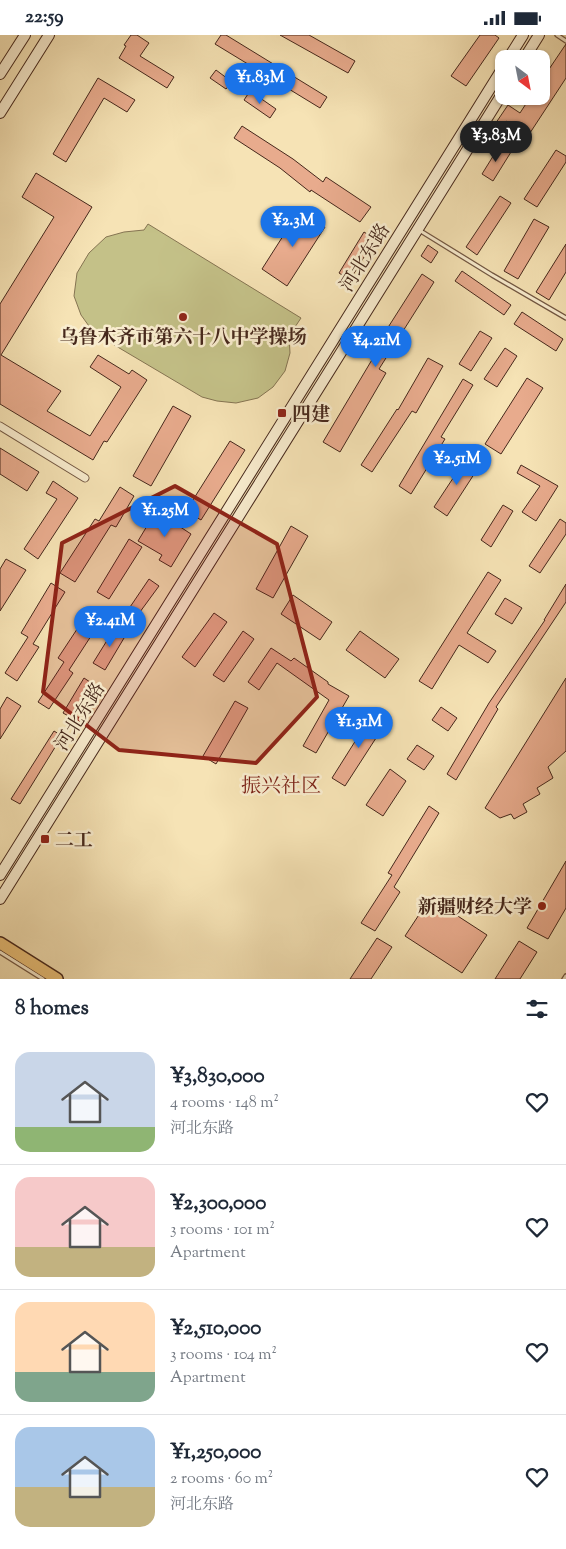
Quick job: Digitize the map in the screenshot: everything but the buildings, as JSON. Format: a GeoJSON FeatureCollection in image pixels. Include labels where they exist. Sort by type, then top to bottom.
{"type":"FeatureCollection","features":[{"type":"Feature","properties":{"kind":"main road"},"geometry":{"type":"LineString","coordinates":[[22,77],[2,67],[25,35]]}},
{"type":"Feature","properties":{"kind":"main road"},"geometry":{"type":"LineString","coordinates":[[0,113],[49,35]]}},
{"type":"Feature","properties":{"kind":"main road"},"geometry":{"type":"LineString","coordinates":[[514,50],[523,35]]}},
{"type":"Feature","properties":{"kind":"main road"},"geometry":{"type":"LineString","coordinates":[[530,50],[539,35]]}},
{"type":"Feature","properties":{"kind":"main road","name":"河北东路"},"geometry":{"type":"LineString","coordinates":[[0,875],[495,80]]}},
{"type":"Feature","properties":{"kind":"main road"},"geometry":{"type":"LineString","coordinates":[[0,899],[495,105]]}},
{"type":"Feature","properties":{"kind":"main road"},"geometry":{"type":"LineString","coordinates":[[0,943],[57,979]]}},
{"type":"Feature","properties":{"kind":"street"},"geometry":{"type":"LineString","coordinates":[[0,426],[85,478]]}},
{"type":"Feature","properties":{"kind":"lane"},"geometry":{"type":"LineString","coordinates":[[557,35],[566,41]]}},
{"type":"Feature","properties":{"kind":"lane"},"geometry":{"type":"LineString","coordinates":[[417,229],[566,318]]}},
{"type":"Feature","properties":{"kind":"lane"},"geometry":{"type":"LineString","coordinates":[[0,953],[43,979]]}},
{"type":"Feature","properties":{"kind":"highlighted area"},"geometry":{"type":"Polygon","coordinates":[[[175,486],[277,544],[317,697],[256,763],[119,750],[43,692],[62,543],[175,486]]]}},
{"type":"Feature","properties":{"kind":"shaded area"},"geometry":{"type":"Polygon","coordinates":[[[148,224],[301,318],[289,336],[290,353],[285,371],[273,387],[258,398],[236,403],[202,397],[94,333],[81,315],[74,296],[77,273],[89,253],[106,237],[124,232],[144,230],[148,224]]]}},
{"type":"Feature","properties":{"kind":"place","name":"乌鲁木齐市第六十八中学操场"},"geometry":{"type":"Point","coordinates":[183,317]}},
{"type":"Feature","properties":{"kind":"place","name":"四建"},"geometry":{"type":"Point","coordinates":[282,413]}},
{"type":"Feature","properties":{"kind":"place","name":"二工"},"geometry":{"type":"Point","coordinates":[45,839]}},
{"type":"Feature","properties":{"kind":"place","name":"新疆财经大学"},"geometry":{"type":"Point","coordinates":[542,906]}},
{"type":"Feature","properties":{"kind":"district","name":"振兴社区"},"geometry":{"type":"Point","coordinates":[281,785]}}]}
